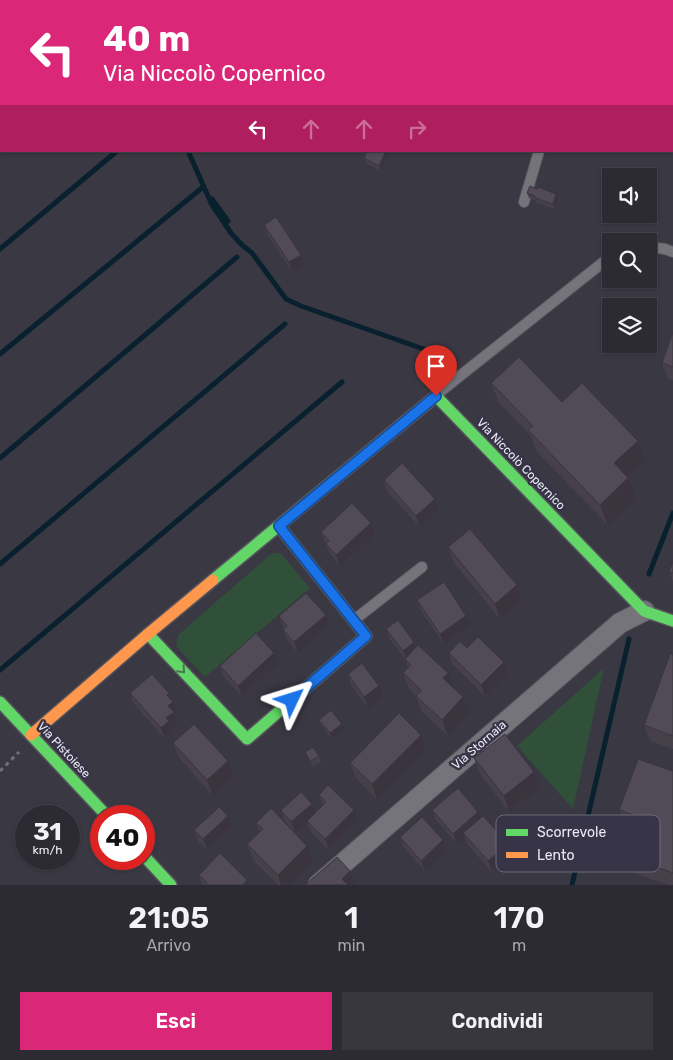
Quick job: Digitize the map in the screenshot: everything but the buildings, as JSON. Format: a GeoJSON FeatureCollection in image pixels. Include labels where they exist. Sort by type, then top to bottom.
{"type":"FeatureCollection","features":[{"type":"Feature","properties":{"kind":"street"},"geometry":{"type":"LineString","coordinates":[[31,735],[148,634],[436,396]]}},
{"type":"Feature","properties":{"kind":"street","name":"Via Niccolò Copernico"},"geometry":{"type":"LineString","coordinates":[[436,396],[644,611]]}},
{"type":"Feature","properties":{"kind":"street"},"geometry":{"type":"LineString","coordinates":[[148,634],[247,739],[366,636],[279,526]]}},
{"type":"Feature","properties":{"kind":"street"},"geometry":{"type":"LineString","coordinates":[[644,611],[673,621]]}},
{"type":"Feature","properties":{"kind":"street","name":"Via Stornaia"},"geometry":{"type":"LineString","coordinates":[[318,885],[620,623],[644,611]]}},
{"type":"Feature","properties":{"kind":"street","name":"Via Pistoiese"},"geometry":{"type":"LineString","coordinates":[[0,702],[97,805]]}},
{"type":"Feature","properties":{"kind":"street"},"geometry":{"type":"LineString","coordinates":[[155,868],[171,885]]}},
{"type":"Feature","properties":{"kind":"lane"},"geometry":{"type":"LineString","coordinates":[[524,202],[538,152]]}},
{"type":"Feature","properties":{"kind":"lane"},"geometry":{"type":"LineString","coordinates":[[657,248],[673,252]]}},
{"type":"Feature","properties":{"kind":"lane"},"geometry":{"type":"LineString","coordinates":[[436,396],[602,263]]}},
{"type":"Feature","properties":{"kind":"lane"},"geometry":{"type":"LineString","coordinates":[[353,620],[422,567]]}},
{"type":"Feature","properties":{"kind":"green space"},"geometry":{"type":"Polygon","coordinates":[[[272,553],[279,553],[283,556],[310,588],[205,677],[176,646],[178,635],[272,553]]]}},
{"type":"Feature","properties":{"kind":"green space"},"geometry":{"type":"Polygon","coordinates":[[[604,668],[573,809],[517,746],[604,668]]]}},
{"type":"Feature","properties":{"kind":"waterway"},"geometry":{"type":"LineString","coordinates":[[0,249],[116,152]]}},
{"type":"Feature","properties":{"kind":"waterway"},"geometry":{"type":"LineString","coordinates":[[188,152],[212,205],[231,233],[252,253],[286,299],[449,358]]}},
{"type":"Feature","properties":{"kind":"waterway"},"geometry":{"type":"LineString","coordinates":[[0,354],[203,187]]}},
{"type":"Feature","properties":{"kind":"waterway"},"geometry":{"type":"LineString","coordinates":[[212,199],[228,221]]}},
{"type":"Feature","properties":{"kind":"waterway"},"geometry":{"type":"LineString","coordinates":[[0,458],[237,257]]}},
{"type":"Feature","properties":{"kind":"waterway"},"geometry":{"type":"LineString","coordinates":[[0,564],[285,324]]}},
{"type":"Feature","properties":{"kind":"waterway"},"geometry":{"type":"LineString","coordinates":[[0,670],[342,382]]}},
{"type":"Feature","properties":{"kind":"waterway"},"geometry":{"type":"LineString","coordinates":[[649,574],[673,513]]}},
{"type":"Feature","properties":{"kind":"waterway"},"geometry":{"type":"LineString","coordinates":[[588,815],[629,639]]}},
{"type":"Feature","properties":{"kind":"waterway"},"geometry":{"type":"LineString","coordinates":[[572,885],[575,872]]}},
{"type":"Feature","properties":{"kind":"traffic: fast"},"geometry":{"type":"LineString","coordinates":[[213,580],[436,396],[644,611],[673,621]]}},
{"type":"Feature","properties":{"kind":"traffic: fast"},"geometry":{"type":"LineString","coordinates":[[148,634],[247,739],[366,636],[279,526]]}},
{"type":"Feature","properties":{"kind":"traffic: fast"},"geometry":{"type":"LineString","coordinates":[[0,702],[97,805]]}},
{"type":"Feature","properties":{"kind":"traffic: fast"},"geometry":{"type":"LineString","coordinates":[[155,868],[171,885]]}},
{"type":"Feature","properties":{"kind":"traffic: slow"},"geometry":{"type":"LineString","coordinates":[[31,735],[213,580]]}},
{"type":"Feature","properties":{"kind":"route"},"geometry":{"type":"LineString","coordinates":[[292,700],[366,636],[279,526],[436,396]]}}]}
